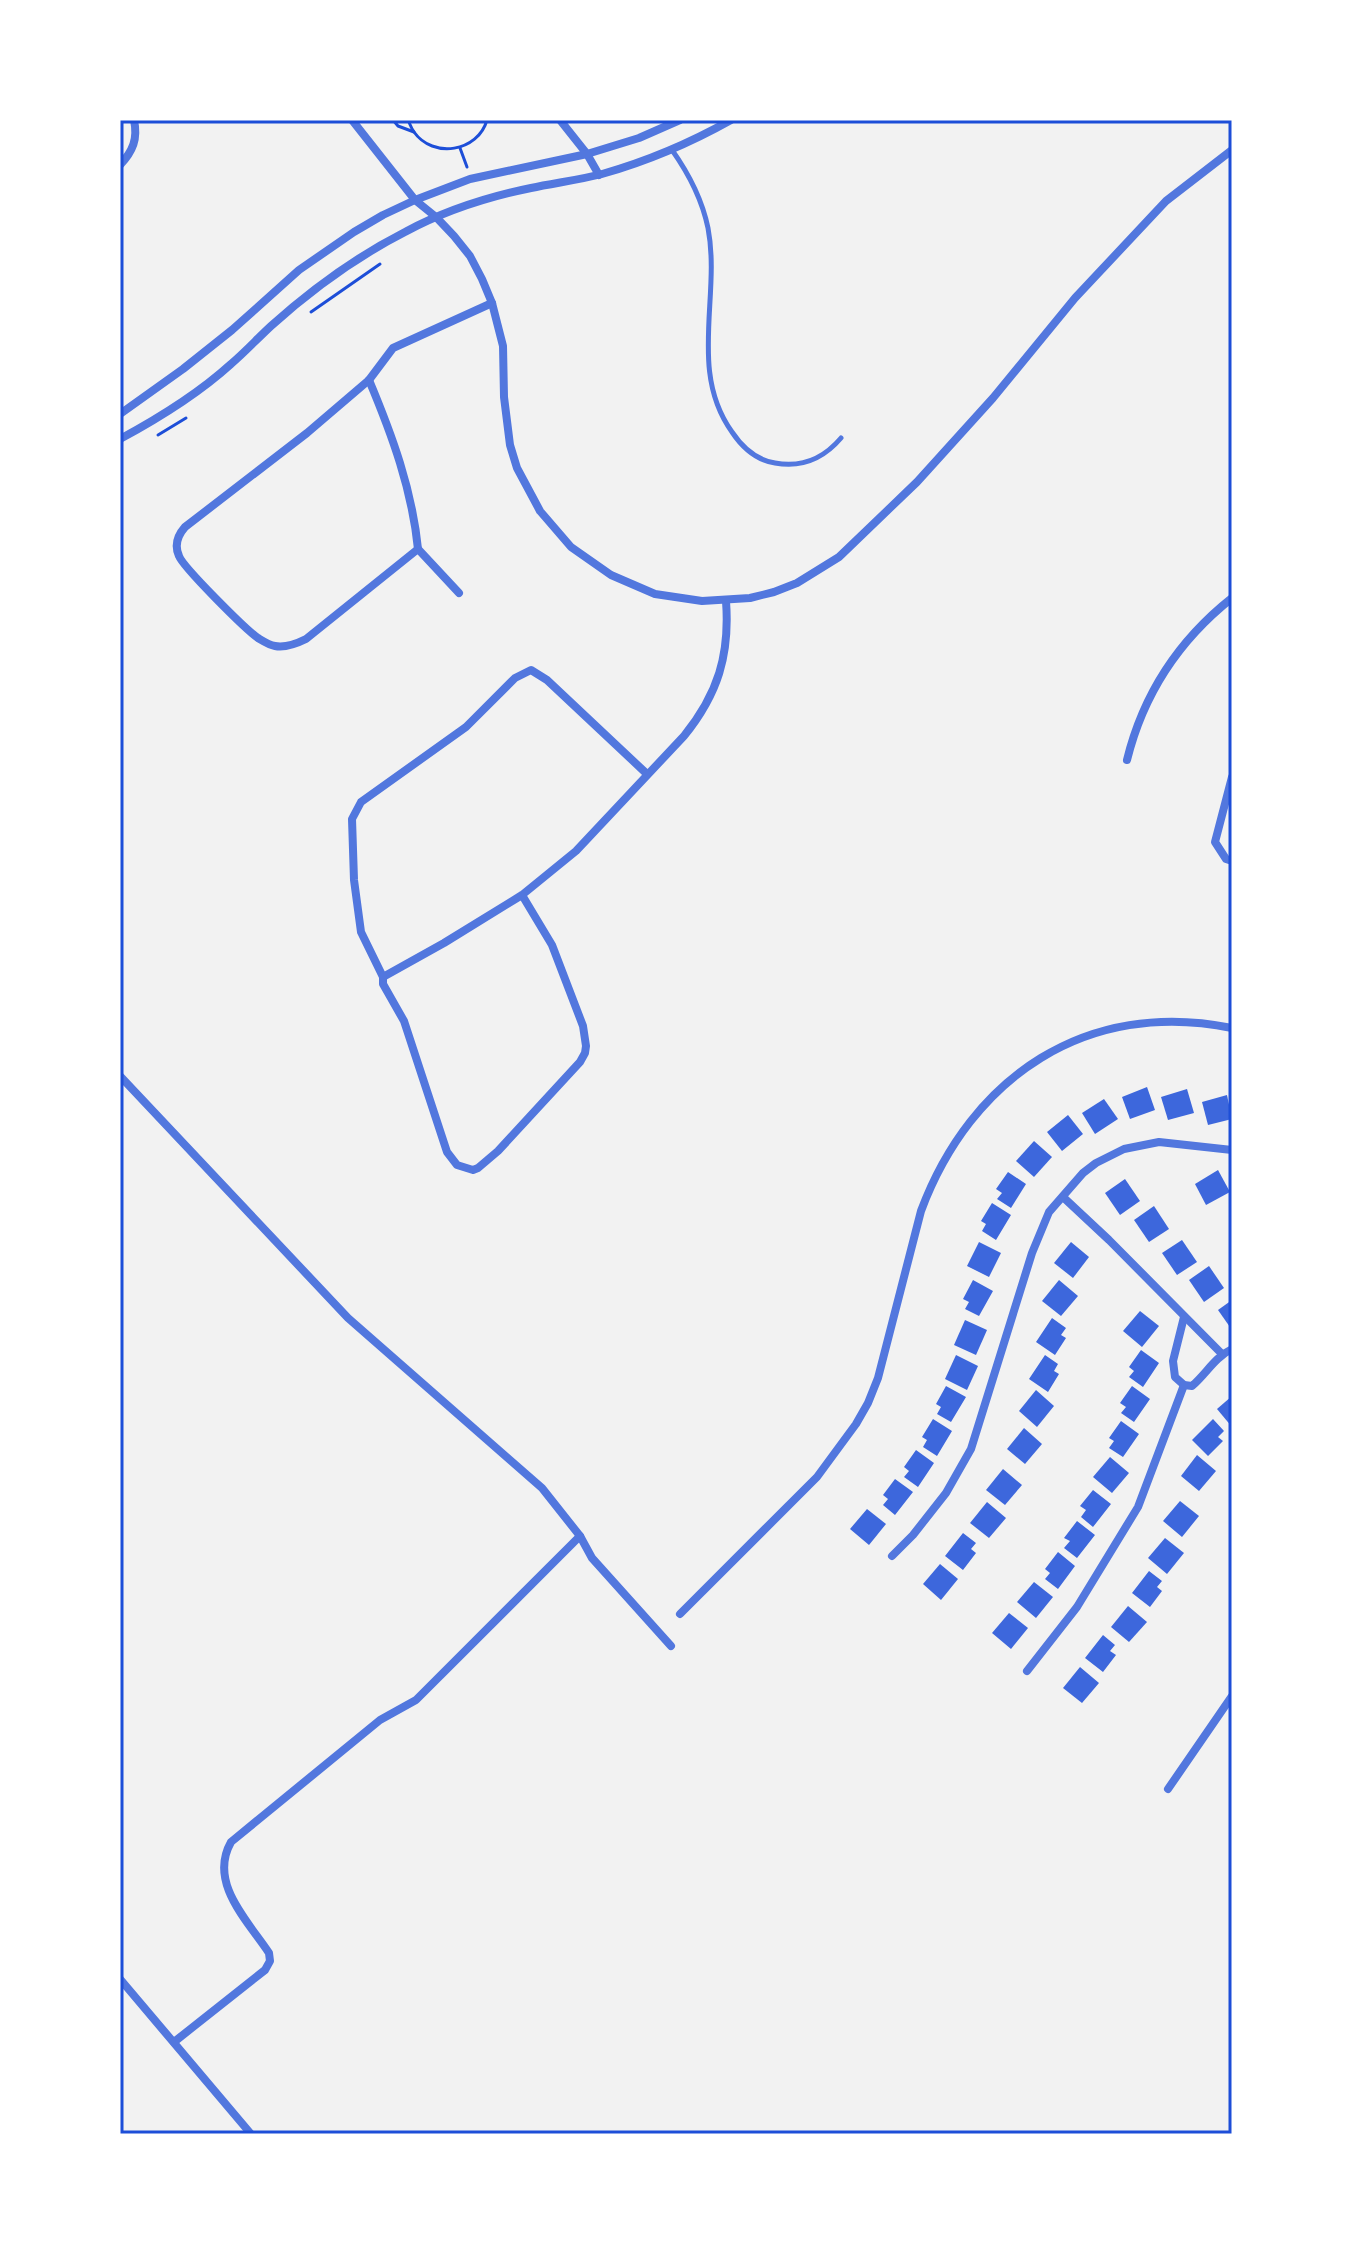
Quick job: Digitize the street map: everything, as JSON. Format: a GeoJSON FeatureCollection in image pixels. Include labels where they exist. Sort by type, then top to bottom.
{"type":"FeatureCollection","features":[{"type":"Feature","properties":{"kind":"street"},"geometry":{"type":"LineString","coordinates":[[120,165],[135,141],[134,120]]}},
{"type":"Feature","properties":{"kind":"street"},"geometry":{"type":"LineString","coordinates":[[352,120],[415,200],[436,217],[470,256],[492,303],[503,346],[505,409],[517,468],[527,490],[554,530],[590,562],[633,586],[678,599],[726,601],[762,595],[797,583],[839,557],[917,482],[993,398],[1075,298],[1166,201],[1232,150]]}},
{"type":"Feature","properties":{"kind":"street"},"geometry":{"type":"LineString","coordinates":[[560,120],[599,175]]}},
{"type":"Feature","properties":{"kind":"street"},"geometry":{"type":"LineString","coordinates":[[120,414],[183,369],[255,311],[299,270],[364,226],[415,200],[470,179],[587,154],[639,138],[680,120]]}},
{"type":"Feature","properties":{"kind":"street"},"geometry":{"type":"LineString","coordinates":[[120,439],[202,387],[341,271],[403,233],[486,199],[599,175],[672,150],[731,120]]}},
{"type":"Feature","properties":{"kind":"street"},"geometry":{"type":"LineString","coordinates":[[418,549],[306,639],[286,646],[275,646],[256,637],[180,559],[177,552],[178,537],[185,527],[307,433],[369,380],[393,348],[492,303]]}},
{"type":"Feature","properties":{"kind":"street"},"geometry":{"type":"LineString","coordinates":[[369,380],[395,443],[415,519],[418,549],[459,593]]}},
{"type":"Feature","properties":{"kind":"street"},"geometry":{"type":"LineString","coordinates":[[1127,760],[1144,708],[1172,660],[1209,618],[1232,598]]}},
{"type":"Feature","properties":{"kind":"street"},"geometry":{"type":"LineString","coordinates":[[383,977],[522,895],[576,851],[684,736],[708,700],[723,659],[727,630],[726,601]]}},
{"type":"Feature","properties":{"kind":"street"},"geometry":{"type":"LineString","coordinates":[[522,895],[552,945],[583,1026],[586,1046],[580,1062],[498,1151],[473,1170],[457,1165],[447,1152],[404,1021],[383,984],[383,977],[361,932],[354,880],[352,819],[361,802],[466,727],[515,678],[531,670],[547,680],[647,774]]}},
{"type":"Feature","properties":{"kind":"street"},"geometry":{"type":"LineString","coordinates":[[1232,777],[1215,842],[1226,859],[1232,861]]}},
{"type":"Feature","properties":{"kind":"street"},"geometry":{"type":"LineString","coordinates":[[680,1614],[817,1477],[856,1424],[868,1403],[882,1365],[930,1185],[955,1141],[996,1091],[1050,1052],[1109,1029],[1150,1022],[1203,1023],[1232,1028]]}},
{"type":"Feature","properties":{"kind":"street"},"geometry":{"type":"LineString","coordinates":[[120,1076],[348,1318],[533,1479],[560,1509],[592,1558],[671,1646]]}},
{"type":"Feature","properties":{"kind":"street"},"geometry":{"type":"LineString","coordinates":[[892,1556],[946,1493],[971,1449],[1032,1253],[1049,1212],[1072,1184],[1096,1163],[1132,1147],[1168,1142],[1232,1150]]}},
{"type":"Feature","properties":{"kind":"street"},"geometry":{"type":"LineString","coordinates":[[1063,1197],[1222,1354]]}},
{"type":"Feature","properties":{"kind":"street"},"geometry":{"type":"LineString","coordinates":[[1184,1317],[1173,1361],[1175,1377],[1184,1385],[1192,1386],[1222,1354],[1232,1349]]}},
{"type":"Feature","properties":{"kind":"street"},"geometry":{"type":"LineString","coordinates":[[1027,1671],[1077,1607],[1138,1507],[1184,1385]]}},
{"type":"Feature","properties":{"kind":"street"},"geometry":{"type":"LineString","coordinates":[[174,2042],[265,1970],[270,1961],[269,1953],[229,1891],[223,1866],[231,1842],[380,1720],[416,1700],[580,1536]]}},
{"type":"Feature","properties":{"kind":"street"},"geometry":{"type":"LineString","coordinates":[[1168,1789],[1232,1696]]}},
{"type":"Feature","properties":{"kind":"street"},"geometry":{"type":"LineString","coordinates":[[120,1979],[251,2134]]}},
{"type":"Feature","properties":{"kind":"lane"},"geometry":{"type":"LineString","coordinates":[[672,150],[694,186],[707,226],[711,268],[709,373],[725,423],[748,451],[770,462],[782,464],[818,458],[841,438]]}},
{"type":"Feature","properties":{"kind":"path"},"geometry":{"type":"LineString","coordinates":[[393,120],[398,126],[414,132]]}},
{"type":"Feature","properties":{"kind":"path"},"geometry":{"type":"LineString","coordinates":[[408,120],[414,132],[427,144],[443,150],[460,148],[475,139],[487,120]]}},
{"type":"Feature","properties":{"kind":"path"},"geometry":{"type":"LineString","coordinates":[[460,148],[470,179]]}},
{"type":"Feature","properties":{"kind":"path"},"geometry":{"type":"LineString","coordinates":[[311,312],[382,262]]}},
{"type":"Feature","properties":{"kind":"path"},"geometry":{"type":"LineString","coordinates":[[152,438],[188,416]]}},
{"type":"Feature","properties":{"kind":"building"},"geometry":{"type":"Polygon","coordinates":[[[1147,1087],[1155,1110],[1130,1119],[1122,1097],[1147,1087]]]}},
{"type":"Feature","properties":{"kind":"building"},"geometry":{"type":"Polygon","coordinates":[[[1187,1089],[1194,1113],[1168,1120],[1161,1097],[1187,1089]]]}},
{"type":"Feature","properties":{"kind":"building"},"geometry":{"type":"Polygon","coordinates":[[[1227,1095],[1232,1119],[1208,1125],[1202,1102],[1227,1095]]]}},
{"type":"Feature","properties":{"kind":"building"},"geometry":{"type":"Polygon","coordinates":[[[1104,1099],[1118,1119],[1095,1134],[1082,1113],[1104,1099]]]}},
{"type":"Feature","properties":{"kind":"building"},"geometry":{"type":"Polygon","coordinates":[[[1068,1115],[1083,1134],[1062,1151],[1047,1132],[1068,1115]]]}},
{"type":"Feature","properties":{"kind":"building"},"geometry":{"type":"Polygon","coordinates":[[[1034,1141],[1052,1157],[1034,1177],[1016,1161],[1034,1141]]]}},
{"type":"Feature","properties":{"kind":"building"},"geometry":{"type":"Polygon","coordinates":[[[1218,1170],[1230,1192],[1206,1205],[1195,1184],[1218,1170]]]}},
{"type":"Feature","properties":{"kind":"building"},"geometry":{"type":"Polygon","coordinates":[[[1008,1172],[1026,1184],[1011,1208],[997,1199],[1002,1193],[996,1189],[1008,1172]]]}},
{"type":"Feature","properties":{"kind":"building"},"geometry":{"type":"Polygon","coordinates":[[[1125,1179],[1140,1201],[1120,1215],[1105,1193],[1125,1179]]]}},
{"type":"Feature","properties":{"kind":"building"},"geometry":{"type":"Polygon","coordinates":[[[992,1203],[1011,1215],[996,1240],[982,1231],[986,1224],[981,1221],[992,1203]]]}},
{"type":"Feature","properties":{"kind":"building"},"geometry":{"type":"Polygon","coordinates":[[[1154,1206],[1169,1229],[1149,1242],[1134,1220],[1154,1206]]]}},
{"type":"Feature","properties":{"kind":"building"},"geometry":{"type":"Polygon","coordinates":[[[1182,1240],[1197,1262],[1177,1275],[1162,1253],[1182,1240]]]}},
{"type":"Feature","properties":{"kind":"building"},"geometry":{"type":"Polygon","coordinates":[[[979,1242],[1001,1253],[989,1277],[967,1266],[979,1242]]]}},
{"type":"Feature","properties":{"kind":"building"},"geometry":{"type":"Polygon","coordinates":[[[1071,1242],[1089,1257],[1073,1278],[1054,1263],[1071,1242]]]}},
{"type":"Feature","properties":{"kind":"building"},"geometry":{"type":"Polygon","coordinates":[[[1209,1266],[1224,1288],[1204,1302],[1189,1280],[1209,1266]]]}},
{"type":"Feature","properties":{"kind":"building"},"geometry":{"type":"Polygon","coordinates":[[[973,1280],[993,1291],[979,1316],[965,1309],[969,1302],[963,1299],[973,1280]]]}},
{"type":"Feature","properties":{"kind":"building"},"geometry":{"type":"Polygon","coordinates":[[[1059,1280],[1078,1296],[1061,1316],[1042,1301],[1059,1280]]]}},
{"type":"Feature","properties":{"kind":"building"},"geometry":{"type":"Polygon","coordinates":[[[1232,1300],[1232,1330],[1218,1310],[1232,1300]]]}},
{"type":"Feature","properties":{"kind":"building"},"geometry":{"type":"Polygon","coordinates":[[[1140,1311],[1159,1326],[1142,1347],[1123,1331],[1140,1311]]]}},
{"type":"Feature","properties":{"kind":"building"},"geometry":{"type":"Polygon","coordinates":[[[1052,1318],[1066,1328],[1061,1335],[1066,1338],[1055,1355],[1036,1342],[1052,1318]]]}},
{"type":"Feature","properties":{"kind":"building"},"geometry":{"type":"Polygon","coordinates":[[[965,1320],[987,1330],[976,1355],[954,1345],[965,1320]]]}},
{"type":"Feature","properties":{"kind":"building"},"geometry":{"type":"Polygon","coordinates":[[[1141,1350],[1159,1363],[1143,1387],[1129,1377],[1134,1371],[1129,1367],[1141,1350]]]}},
{"type":"Feature","properties":{"kind":"building"},"geometry":{"type":"Polygon","coordinates":[[[956,1355],[978,1366],[967,1390],[945,1379],[956,1355]]]}},
{"type":"Feature","properties":{"kind":"building"},"geometry":{"type":"Polygon","coordinates":[[[1045,1355],[1058,1364],[1054,1371],[1059,1374],[1048,1392],[1029,1379],[1045,1355]]]}},
{"type":"Feature","properties":{"kind":"building"},"geometry":{"type":"Polygon","coordinates":[[[946,1386],[966,1397],[951,1422],[937,1414],[941,1407],[936,1404],[946,1386]]]}},
{"type":"Feature","properties":{"kind":"building"},"geometry":{"type":"Polygon","coordinates":[[[1132,1386],[1150,1399],[1134,1422],[1121,1413],[1126,1407],[1120,1403],[1132,1386]]]}},
{"type":"Feature","properties":{"kind":"building"},"geometry":{"type":"Polygon","coordinates":[[[1036,1390],[1054,1406],[1037,1427],[1019,1411],[1036,1390]]]}},
{"type":"Feature","properties":{"kind":"building"},"geometry":{"type":"Polygon","coordinates":[[[1232,1396],[1232,1427],[1217,1409],[1232,1396]]]}},
{"type":"Feature","properties":{"kind":"building"},"geometry":{"type":"Polygon","coordinates":[[[933,1419],[952,1431],[937,1456],[923,1447],[927,1440],[922,1437],[933,1419]]]}},
{"type":"Feature","properties":{"kind":"building"},"geometry":{"type":"Polygon","coordinates":[[[1213,1419],[1224,1431],[1218,1437],[1223,1441],[1208,1456],[1192,1440],[1213,1419]]]}},
{"type":"Feature","properties":{"kind":"building"},"geometry":{"type":"Polygon","coordinates":[[[1121,1421],[1139,1434],[1123,1457],[1109,1448],[1114,1441],[1109,1438],[1121,1421]]]}},
{"type":"Feature","properties":{"kind":"building"},"geometry":{"type":"Polygon","coordinates":[[[1024,1428],[1042,1444],[1025,1464],[1007,1449],[1024,1428]]]}},
{"type":"Feature","properties":{"kind":"building"},"geometry":{"type":"Polygon","coordinates":[[[916,1450],[934,1463],[918,1487],[904,1477],[909,1471],[904,1467],[916,1450]]]}},
{"type":"Feature","properties":{"kind":"building"},"geometry":{"type":"Polygon","coordinates":[[[1197,1455],[1216,1471],[1199,1491],[1181,1476],[1197,1455]]]}},
{"type":"Feature","properties":{"kind":"building"},"geometry":{"type":"Polygon","coordinates":[[[1110,1457],[1129,1473],[1112,1493],[1093,1477],[1110,1457]]]}},
{"type":"Feature","properties":{"kind":"building"},"geometry":{"type":"Polygon","coordinates":[[[1003,1469],[1022,1485],[1005,1505],[986,1490],[1003,1469]]]}},
{"type":"Feature","properties":{"kind":"building"},"geometry":{"type":"Polygon","coordinates":[[[895,1479],[913,1492],[895,1515],[883,1505],[888,1499],[883,1495],[895,1479]]]}},
{"type":"Feature","properties":{"kind":"building"},"geometry":{"type":"Polygon","coordinates":[[[1093,1490],[1111,1504],[1093,1527],[1081,1517],[1086,1510],[1080,1506],[1093,1490]]]}},
{"type":"Feature","properties":{"kind":"building"},"geometry":{"type":"Polygon","coordinates":[[[1180,1501],[1199,1516],[1182,1537],[1163,1521],[1180,1501]]]}},
{"type":"Feature","properties":{"kind":"building"},"geometry":{"type":"Polygon","coordinates":[[[987,1502],[1006,1518],[989,1538],[970,1523],[987,1502]]]}},
{"type":"Feature","properties":{"kind":"building"},"geometry":{"type":"Polygon","coordinates":[[[867,1509],[886,1524],[869,1545],[850,1529],[867,1509]]]}},
{"type":"Feature","properties":{"kind":"building"},"geometry":{"type":"Polygon","coordinates":[[[1077,1521],[1095,1535],[1077,1558],[1064,1548],[1070,1541],[1064,1538],[1077,1521]]]}},
{"type":"Feature","properties":{"kind":"building"},"geometry":{"type":"Polygon","coordinates":[[[963,1533],[976,1543],[971,1549],[976,1553],[963,1570],[945,1556],[963,1533]]]}},
{"type":"Feature","properties":{"kind":"building"},"geometry":{"type":"Polygon","coordinates":[[[1165,1538],[1184,1553],[1167,1574],[1148,1558],[1165,1538]]]}},
{"type":"Feature","properties":{"kind":"building"},"geometry":{"type":"Polygon","coordinates":[[[1058,1552],[1075,1566],[1058,1589],[1045,1579],[1050,1573],[1045,1569],[1058,1552]]]}},
{"type":"Feature","properties":{"kind":"building"},"geometry":{"type":"Polygon","coordinates":[[[940,1564],[958,1579],[941,1600],[923,1584],[940,1564]]]}},
{"type":"Feature","properties":{"kind":"building"},"geometry":{"type":"Polygon","coordinates":[[[1149,1571],[1162,1581],[1157,1587],[1162,1591],[1150,1607],[1132,1593],[1149,1571]]]}},
{"type":"Feature","properties":{"kind":"building"},"geometry":{"type":"Polygon","coordinates":[[[1034,1582],[1053,1597],[1036,1618],[1017,1602],[1034,1582]]]}},
{"type":"Feature","properties":{"kind":"building"},"geometry":{"type":"Polygon","coordinates":[[[1128,1606],[1147,1622],[1129,1642],[1111,1627],[1128,1606]]]}},
{"type":"Feature","properties":{"kind":"building"},"geometry":{"type":"Polygon","coordinates":[[[1009,1613],[1028,1628],[1011,1649],[992,1633],[1009,1613]]]}},
{"type":"Feature","properties":{"kind":"building"},"geometry":{"type":"Polygon","coordinates":[[[1103,1635],[1115,1645],[1110,1651],[1116,1655],[1103,1672],[1085,1658],[1103,1635]]]}},
{"type":"Feature","properties":{"kind":"building"},"geometry":{"type":"Polygon","coordinates":[[[1080,1667],[1099,1683],[1082,1703],[1063,1688],[1080,1667]]]}}]}
